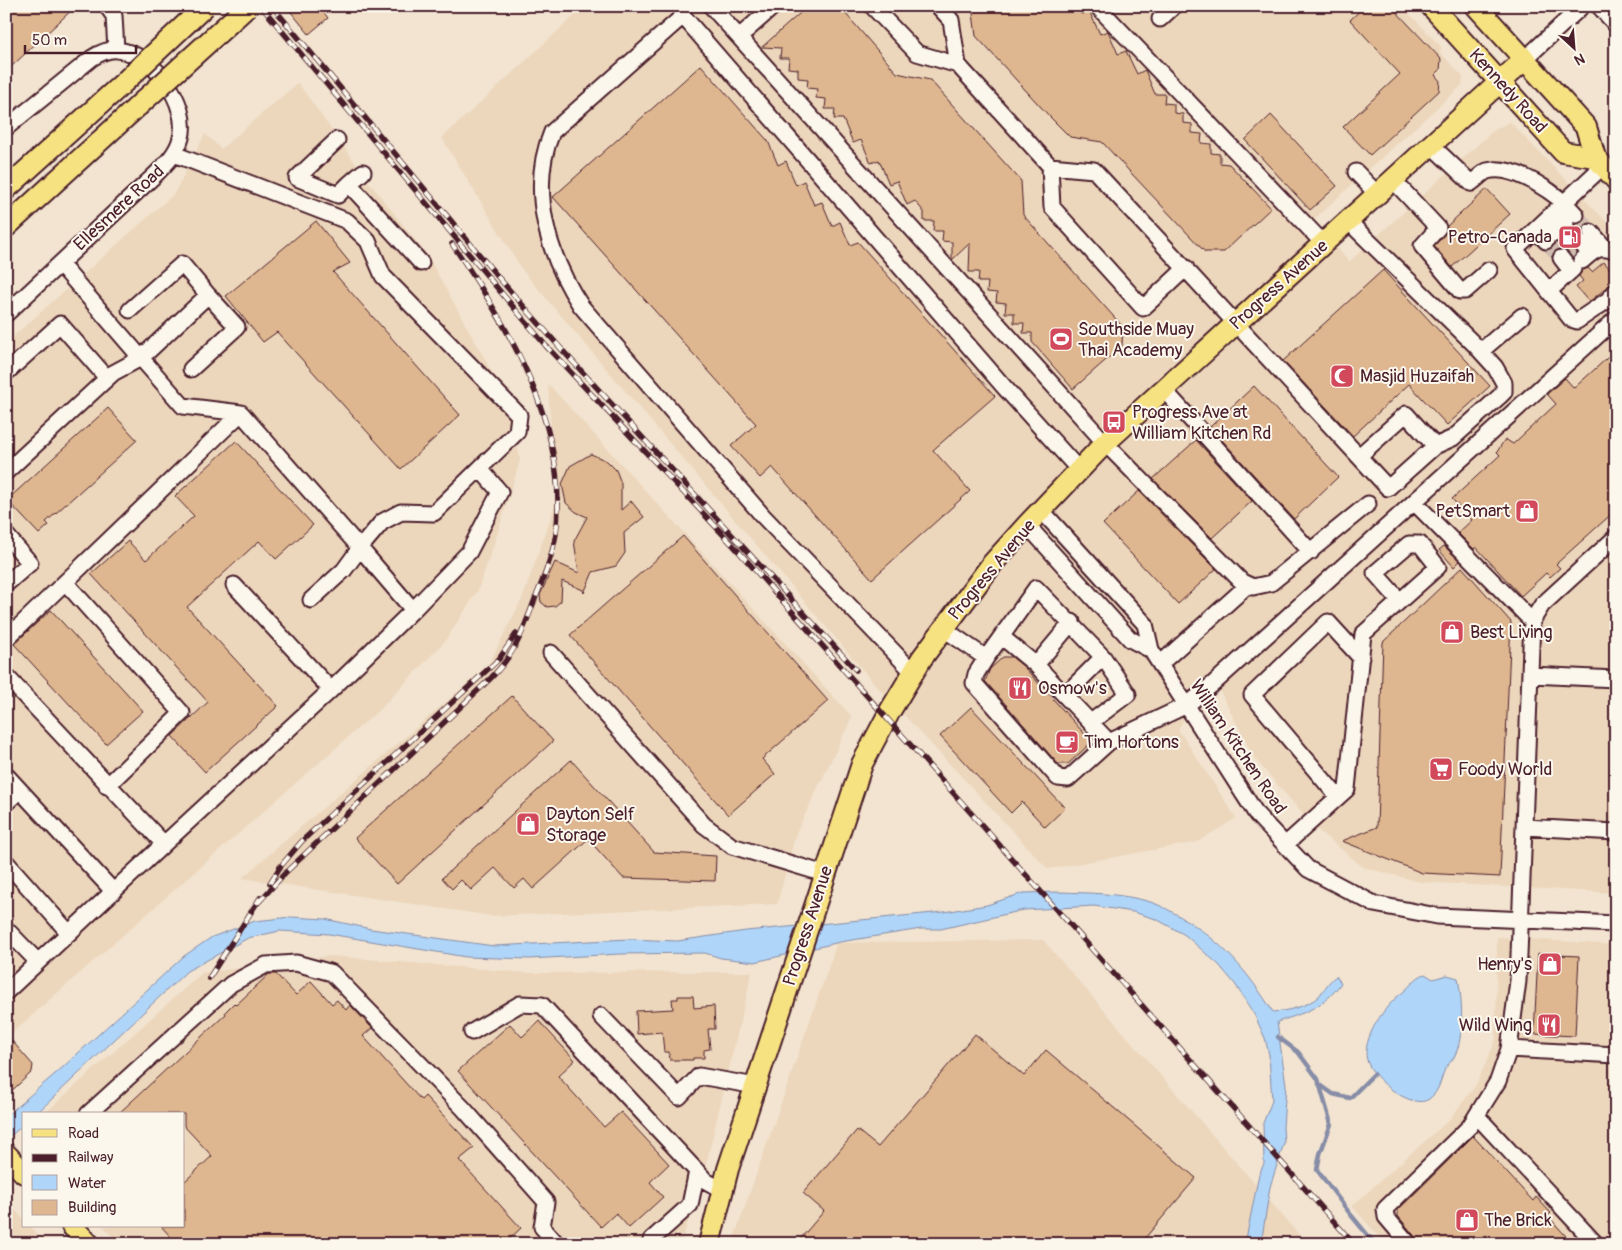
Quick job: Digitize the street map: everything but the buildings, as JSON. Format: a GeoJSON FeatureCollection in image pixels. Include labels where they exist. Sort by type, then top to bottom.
{"type":"FeatureCollection","features":[{"type":"Feature","properties":{"kind":"main road"},"geometry":{"type":"LineString","coordinates":[[6,189],[205,6]]}},
{"type":"Feature","properties":{"kind":"main road"},"geometry":{"type":"LineString","coordinates":[[6,227],[248,6]]}},
{"type":"Feature","properties":{"kind":"main road","name":"Kennedy Road"},"geometry":{"type":"LineString","coordinates":[[1431,6],[1563,152],[1604,168]]}},
{"type":"Feature","properties":{"kind":"main road","name":"Kennedy Road"},"geometry":{"type":"LineString","coordinates":[[1476,6],[1586,127],[1604,168]]}},
{"type":"Feature","properties":{"kind":"main road","name":"Progress Avenue"},"geometry":{"type":"LineString","coordinates":[[709,1244],[722,1190],[862,764],[913,672],[992,564],[1105,443],[1394,181],[1525,59]]}},
{"type":"Feature","properties":{"kind":"main road"},"geometry":{"type":"LineString","coordinates":[[74,1228],[89,1244]]}},
{"type":"Feature","properties":{"kind":"street"},"geometry":{"type":"LineString","coordinates":[[6,128],[92,58],[108,50],[116,50],[114,16],[106,6]]}},
{"type":"Feature","properties":{"kind":"street"},"geometry":{"type":"LineString","coordinates":[[711,6],[1105,443],[1242,582],[1253,587],[1271,583],[1368,504]]}},
{"type":"Feature","properties":{"kind":"street"},"geometry":{"type":"LineString","coordinates":[[739,37],[774,6]]}},
{"type":"Feature","properties":{"kind":"street"},"geometry":{"type":"LineString","coordinates":[[872,6],[917,53],[958,64],[1050,166],[1052,208],[1144,308],[1186,268]]}},
{"type":"Feature","properties":{"kind":"street"},"geometry":{"type":"LineString","coordinates":[[938,6],[951,20],[958,64]]}},
{"type":"Feature","properties":{"kind":"street"},"geometry":{"type":"LineString","coordinates":[[1097,6],[1324,244]]}},
{"type":"Feature","properties":{"kind":"street"},"geometry":{"type":"LineString","coordinates":[[1160,19],[1174,6]]}},
{"type":"Feature","properties":{"kind":"street"},"geometry":{"type":"LineString","coordinates":[[1525,59],[1582,6]]}},
{"type":"Feature","properties":{"kind":"street"},"geometry":{"type":"LineString","coordinates":[[1599,6],[1616,24]]}},
{"type":"Feature","properties":{"kind":"street"},"geometry":{"type":"LineString","coordinates":[[913,672],[763,516],[581,306],[568,287],[555,258],[547,233],[542,176],[544,151],[552,132],[683,16],[999,381],[1080,470]]}},
{"type":"Feature","properties":{"kind":"street","name":"Ellesmere Road"},"geometry":{"type":"LineString","coordinates":[[6,314],[156,175],[174,154],[181,138],[182,122],[180,110],[169,88],[150,65],[138,56],[116,50]]}},
{"type":"Feature","properties":{"kind":"street"},"geometry":{"type":"LineString","coordinates":[[280,195],[337,140]]}},
{"type":"Feature","properties":{"kind":"street"},"geometry":{"type":"LineString","coordinates":[[1432,146],[1471,183],[1486,172],[1500,170],[1530,179],[1550,216],[1561,228],[1550,216]]}},
{"type":"Feature","properties":{"kind":"street"},"geometry":{"type":"LineString","coordinates":[[174,154],[347,221],[368,242],[384,276],[519,415],[517,432],[434,513],[401,512],[382,522],[344,570],[311,600]]}},
{"type":"Feature","properties":{"kind":"street"},"geometry":{"type":"LineString","coordinates":[[1050,166],[1094,170],[1238,323],[1388,488],[1435,446],[1453,438],[1504,392],[1504,383],[1481,351],[1349,222]]}},
{"type":"Feature","properties":{"kind":"street"},"geometry":{"type":"LineString","coordinates":[[1604,168],[1515,250],[1571,319],[1577,321],[1608,300],[1616,291]]}},
{"type":"Feature","properties":{"kind":"street"},"geometry":{"type":"LineString","coordinates":[[297,178],[338,195],[363,172]]}},
{"type":"Feature","properties":{"kind":"street"},"geometry":{"type":"LineString","coordinates":[[1356,172],[1378,195]]}},
{"type":"Feature","properties":{"kind":"street"},"geometry":{"type":"LineString","coordinates":[[1394,181],[1438,228],[1422,246],[1460,291],[1465,291],[1489,270]]}},
{"type":"Feature","properties":{"kind":"street"},"geometry":{"type":"LineString","coordinates":[[350,184],[421,263]]}},
{"type":"Feature","properties":{"kind":"street"},"geometry":{"type":"LineString","coordinates":[[1579,264],[1585,237],[1610,249]]}},
{"type":"Feature","properties":{"kind":"street"},"geometry":{"type":"LineString","coordinates":[[1549,291],[1595,250],[1610,249]]}},
{"type":"Feature","properties":{"kind":"street"},"geometry":{"type":"LineString","coordinates":[[1561,258],[1579,264]]}},
{"type":"Feature","properties":{"kind":"street"},"geometry":{"type":"LineString","coordinates":[[60,264],[184,406],[241,414],[413,610]]}},
{"type":"Feature","properties":{"kind":"street"},"geometry":{"type":"LineString","coordinates":[[130,310],[182,264],[237,328],[191,369]]}},
{"type":"Feature","properties":{"kind":"street"},"geometry":{"type":"LineString","coordinates":[[6,472],[107,378],[141,358],[208,295]]}},
{"type":"Feature","properties":{"kind":"street"},"geometry":{"type":"LineString","coordinates":[[1481,351],[1522,316]]}},
{"type":"Feature","properties":{"kind":"street"},"geometry":{"type":"LineString","coordinates":[[1091,722],[1128,694],[1104,657],[1072,622],[1036,588],[986,658],[976,674],[974,683],[1058,778],[1068,779],[1109,742],[1187,705],[1213,684],[1616,320]]}},
{"type":"Feature","properties":{"kind":"street"},"geometry":{"type":"LineString","coordinates":[[6,373],[60,324],[107,378]]}},
{"type":"Feature","properties":{"kind":"street"},"geometry":{"type":"LineString","coordinates":[[1164,390],[1310,552]]}},
{"type":"Feature","properties":{"kind":"street"},"geometry":{"type":"LineString","coordinates":[[6,639],[241,414]]}},
{"type":"Feature","properties":{"kind":"street"},"geometry":{"type":"LineString","coordinates":[[1358,456],[1406,414],[1435,446]]}},
{"type":"Feature","properties":{"kind":"street"},"geometry":{"type":"LineString","coordinates":[[6,992],[330,690],[413,610],[469,552],[500,492],[480,469]]}},
{"type":"Feature","properties":{"kind":"street"},"geometry":{"type":"LineString","coordinates":[[1414,502],[1532,621]]}},
{"type":"Feature","properties":{"kind":"street","name":"William Kitchen Road"},"geometry":{"type":"LineString","coordinates":[[1042,511],[1145,624],[1151,650],[1258,815],[1308,869],[1374,904],[1437,916],[1616,924]]}},
{"type":"Feature","properties":{"kind":"street","name":"William Kitchen Road"},"geometry":{"type":"LineString","coordinates":[[1027,525],[1130,639],[1151,650]]}},
{"type":"Feature","properties":{"kind":"street"},"geometry":{"type":"LineString","coordinates":[[6,535],[30,562],[6,584]]}},
{"type":"Feature","properties":{"kind":"street"},"geometry":{"type":"LineString","coordinates":[[1409,1244],[1386,1216],[1385,1209],[1470,1126],[1498,1081],[1509,1050],[1518,981],[1532,621],[1542,605],[1616,538]]}},
{"type":"Feature","properties":{"kind":"street"},"geometry":{"type":"LineString","coordinates":[[65,582],[182,714],[108,786]]}},
{"type":"Feature","properties":{"kind":"street"},"geometry":{"type":"LineString","coordinates":[[234,585],[330,690]]}},
{"type":"Feature","properties":{"kind":"street"},"geometry":{"type":"LineString","coordinates":[[1160,664],[1248,585]]}},
{"type":"Feature","properties":{"kind":"street"},"geometry":{"type":"LineString","coordinates":[[1285,845],[1347,789],[1363,634],[1400,601]]}},
{"type":"Feature","properties":{"kind":"street"},"geometry":{"type":"LineString","coordinates":[[1036,665],[1072,622]]}},
{"type":"Feature","properties":{"kind":"street"},"geometry":{"type":"LineString","coordinates":[[1338,797],[1252,695],[1328,622],[1361,658]]}},
{"type":"Feature","properties":{"kind":"street"},"geometry":{"type":"LineString","coordinates":[[944,628],[986,658]]}},
{"type":"Feature","properties":{"kind":"street"},"geometry":{"type":"LineString","coordinates":[[1002,637],[1036,665],[1109,742]]}},
{"type":"Feature","properties":{"kind":"street"},"geometry":{"type":"LineString","coordinates":[[552,653],[704,825],[732,846],[825,874]]}},
{"type":"Feature","properties":{"kind":"street"},"geometry":{"type":"LineString","coordinates":[[1065,695],[1104,657]]}},
{"type":"Feature","properties":{"kind":"street"},"geometry":{"type":"LineString","coordinates":[[1530,675],[1616,679]]}},
{"type":"Feature","properties":{"kind":"street"},"geometry":{"type":"LineString","coordinates":[[6,676],[164,844]]}},
{"type":"Feature","properties":{"kind":"street"},"geometry":{"type":"LineString","coordinates":[[6,775],[113,891]]}},
{"type":"Feature","properties":{"kind":"street"},"geometry":{"type":"LineString","coordinates":[[6,803],[20,790]]}},
{"type":"Feature","properties":{"kind":"street"},"geometry":{"type":"LineString","coordinates":[[1524,827],[1616,832]]}},
{"type":"Feature","properties":{"kind":"street"},"geometry":{"type":"LineString","coordinates":[[6,862],[69,933]]}},
{"type":"Feature","properties":{"kind":"street"},"geometry":{"type":"LineString","coordinates":[[6,928],[38,962]]}},
{"type":"Feature","properties":{"kind":"street"},"geometry":{"type":"LineString","coordinates":[[90,1112],[231,984],[266,965],[296,963],[332,974],[462,1108],[546,1202],[542,1228],[557,1244]]}},
{"type":"Feature","properties":{"kind":"street"},"geometry":{"type":"LineString","coordinates":[[472,1032],[520,1004],[542,1005],[697,1171],[706,1180],[722,1190]]}},
{"type":"Feature","properties":{"kind":"street"},"geometry":{"type":"LineString","coordinates":[[601,1016],[679,1097],[698,1076],[756,1086]]}},
{"type":"Feature","properties":{"kind":"street"},"geometry":{"type":"LineString","coordinates":[[1509,1050],[1616,1055]]}},
{"type":"Feature","properties":{"kind":"street"},"geometry":{"type":"LineString","coordinates":[[1477,1116],[1596,1244]]}},
{"type":"Feature","properties":{"kind":"street"},"geometry":{"type":"LineString","coordinates":[[651,1240],[690,1206],[697,1171]]}},
{"type":"Feature","properties":{"kind":"shaded area"},"geometry":{"type":"Polygon","coordinates":[[[585,6],[1402,6],[1442,48],[1439,51],[1463,77],[1462,85],[1314,219],[1349,262],[1493,131],[1510,122],[1616,232],[1616,893],[1420,882],[1363,867],[1314,827],[1255,759],[1211,674],[1178,729],[1236,818],[1197,842],[1048,869],[874,683],[523,271],[442,138],[585,6]]]}},
{"type":"Feature","properties":{"kind":"shaded area"},"geometry":{"type":"Polygon","coordinates":[[[298,83],[368,181],[427,255],[509,403],[520,460],[498,532],[478,590],[445,641],[381,708],[6,1038],[6,343],[174,194],[205,134],[221,149],[298,83]]]}},
{"type":"Feature","properties":{"kind":"shaded area"},"geometry":{"type":"Polygon","coordinates":[[[548,384],[852,717],[796,833],[777,904],[492,916],[242,878],[488,666],[523,597],[556,503],[548,384]]]}},
{"type":"Feature","properties":{"kind":"shaded area"},"geometry":{"type":"Polygon","coordinates":[[[1497,937],[1616,945],[1616,1244],[1386,1244],[1352,1206],[1450,1119],[1476,1085],[1496,1040],[1497,937]]]}},
{"type":"Feature","properties":{"kind":"shaded area"},"geometry":{"type":"Polygon","coordinates":[[[1043,940],[1307,1244],[732,1244],[837,943],[1043,940]]]}},
{"type":"Feature","properties":{"kind":"shaded area"},"geometry":{"type":"Polygon","coordinates":[[[330,956],[527,973],[752,972],[700,1189],[680,1244],[120,1244],[105,1228],[185,1228],[185,1112],[46,1112],[202,973],[330,956]]]}},
{"type":"Feature","properties":{"kind":"shaded area"},"geometry":{"type":"Polygon","coordinates":[[[6,1201],[22,1218],[22,1228],[32,1228],[46,1244],[6,1244],[6,1201]]]}},
{"type":"Feature","properties":{"kind":"water"},"geometry":{"type":"Polygon","coordinates":[[[1059,892],[1122,896],[1163,907],[1196,926],[1222,947],[1244,971],[1273,1012],[1296,1008],[1308,1003],[1318,997],[1336,976],[1341,983],[1328,998],[1312,1009],[1277,1022],[1286,1085],[1283,1127],[1284,1143],[1270,1187],[1261,1244],[1245,1244],[1259,1174],[1264,1164],[1263,1123],[1272,1101],[1269,1055],[1265,1038],[1255,1016],[1235,984],[1219,965],[1185,935],[1156,919],[1133,912],[1094,906],[1024,910],[941,929],[921,929],[840,942],[755,962],[721,958],[705,953],[620,954],[529,959],[466,957],[329,934],[280,931],[248,938],[187,971],[38,1112],[22,1112],[22,1126],[6,1140],[6,1116],[62,1068],[184,956],[212,937],[255,921],[291,917],[325,919],[371,929],[494,946],[629,939],[677,941],[746,931],[944,912],[987,905],[1023,893],[1059,892]]]}},
{"type":"Feature","properties":{"kind":"water"},"geometry":{"type":"Polygon","coordinates":[[[1425,974],[1433,979],[1447,975],[1458,978],[1462,1018],[1460,1039],[1454,1057],[1445,1069],[1433,1096],[1422,1102],[1403,1097],[1384,1083],[1370,1067],[1366,1052],[1371,1033],[1382,1014],[1395,998],[1421,975],[1425,974]]]}},
{"type":"Feature","properties":{"kind":"waterway"},"geometry":{"type":"LineString","coordinates":[[1278,1037],[1298,1052],[1318,1079],[1331,1124],[1320,1154],[1317,1170],[1375,1244]]}},
{"type":"Feature","properties":{"kind":"waterway"},"geometry":{"type":"LineString","coordinates":[[1319,1084],[1333,1094],[1350,1098],[1374,1074]]}},
{"type":"Feature","properties":{"kind":"tunnel"},"geometry":{"type":"LineString","coordinates":[[1576,215],[1591,232]]}},
{"type":"Feature","properties":{"kind":"tunnel"},"geometry":{"type":"LineString","coordinates":[[1566,224],[1580,242]]}},
{"type":"Feature","properties":{"kind":"tunnel"},"geometry":{"type":"LineString","coordinates":[[1555,234],[1580,263]]}},
{"type":"Feature","properties":{"kind":"tunnel"},"geometry":{"type":"LineString","coordinates":[[1546,241],[1561,258]]}},
{"type":"Feature","properties":{"kind":"railway"},"geometry":{"type":"LineString","coordinates":[[261,6],[546,346],[732,544],[1354,1244]]}},
{"type":"Feature","properties":{"kind":"railway"},"geometry":{"type":"LineString","coordinates":[[272,6],[498,277],[564,352],[856,670]]}},
{"type":"Feature","properties":{"kind":"railway"},"geometry":{"type":"LineString","coordinates":[[258,903],[286,872],[500,668],[513,650],[522,632],[550,559],[556,534],[558,495],[554,456],[544,418],[531,381],[514,344],[452,244]]}},
{"type":"Feature","properties":{"kind":"railway"},"geometry":{"type":"LineString","coordinates":[[270,883],[280,867],[302,841],[499,659],[516,634]]}},
{"type":"Feature","properties":{"kind":"railway"},"geometry":{"type":"LineString","coordinates":[[209,978],[260,898]]}},
{"type":"Feature","properties":{"kind":"place","name":"Petro-Canada"},"geometry":{"type":"Point","coordinates":[1570,237]}},
{"type":"Feature","properties":{"kind":"place","name":"Southside Muay Thai Academy"},"geometry":{"type":"Point","coordinates":[1061,339]}},
{"type":"Feature","properties":{"kind":"place","name":"Masjid Huzaifah"},"geometry":{"type":"Point","coordinates":[1342,376]}},
{"type":"Feature","properties":{"kind":"place","name":"Progress Ave at William Kitchen Rd"},"geometry":{"type":"Point","coordinates":[1114,422]}},
{"type":"Feature","properties":{"kind":"place","name":"PetSmart"},"geometry":{"type":"Point","coordinates":[1527,511]}},
{"type":"Feature","properties":{"kind":"place","name":"Best Living"},"geometry":{"type":"Point","coordinates":[1452,632]}},
{"type":"Feature","properties":{"kind":"place","name":"Osmow's"},"geometry":{"type":"Point","coordinates":[1020,688]}},
{"type":"Feature","properties":{"kind":"place","name":"Tim Hortons"},"geometry":{"type":"Point","coordinates":[1067,742]}},
{"type":"Feature","properties":{"kind":"place","name":"Foody World"},"geometry":{"type":"Point","coordinates":[1441,769]}},
{"type":"Feature","properties":{"kind":"place","name":"Dayton Self Storage"},"geometry":{"type":"Point","coordinates":[528,824]}},
{"type":"Feature","properties":{"kind":"place","name":"Henry's"},"geometry":{"type":"Point","coordinates":[1550,964]}},
{"type":"Feature","properties":{"kind":"place","name":"Wild Wing"},"geometry":{"type":"Point","coordinates":[1549,1025]}},
{"type":"Feature","properties":{"kind":"place","name":"The Brick"},"geometry":{"type":"Point","coordinates":[1467,1220]}}]}
